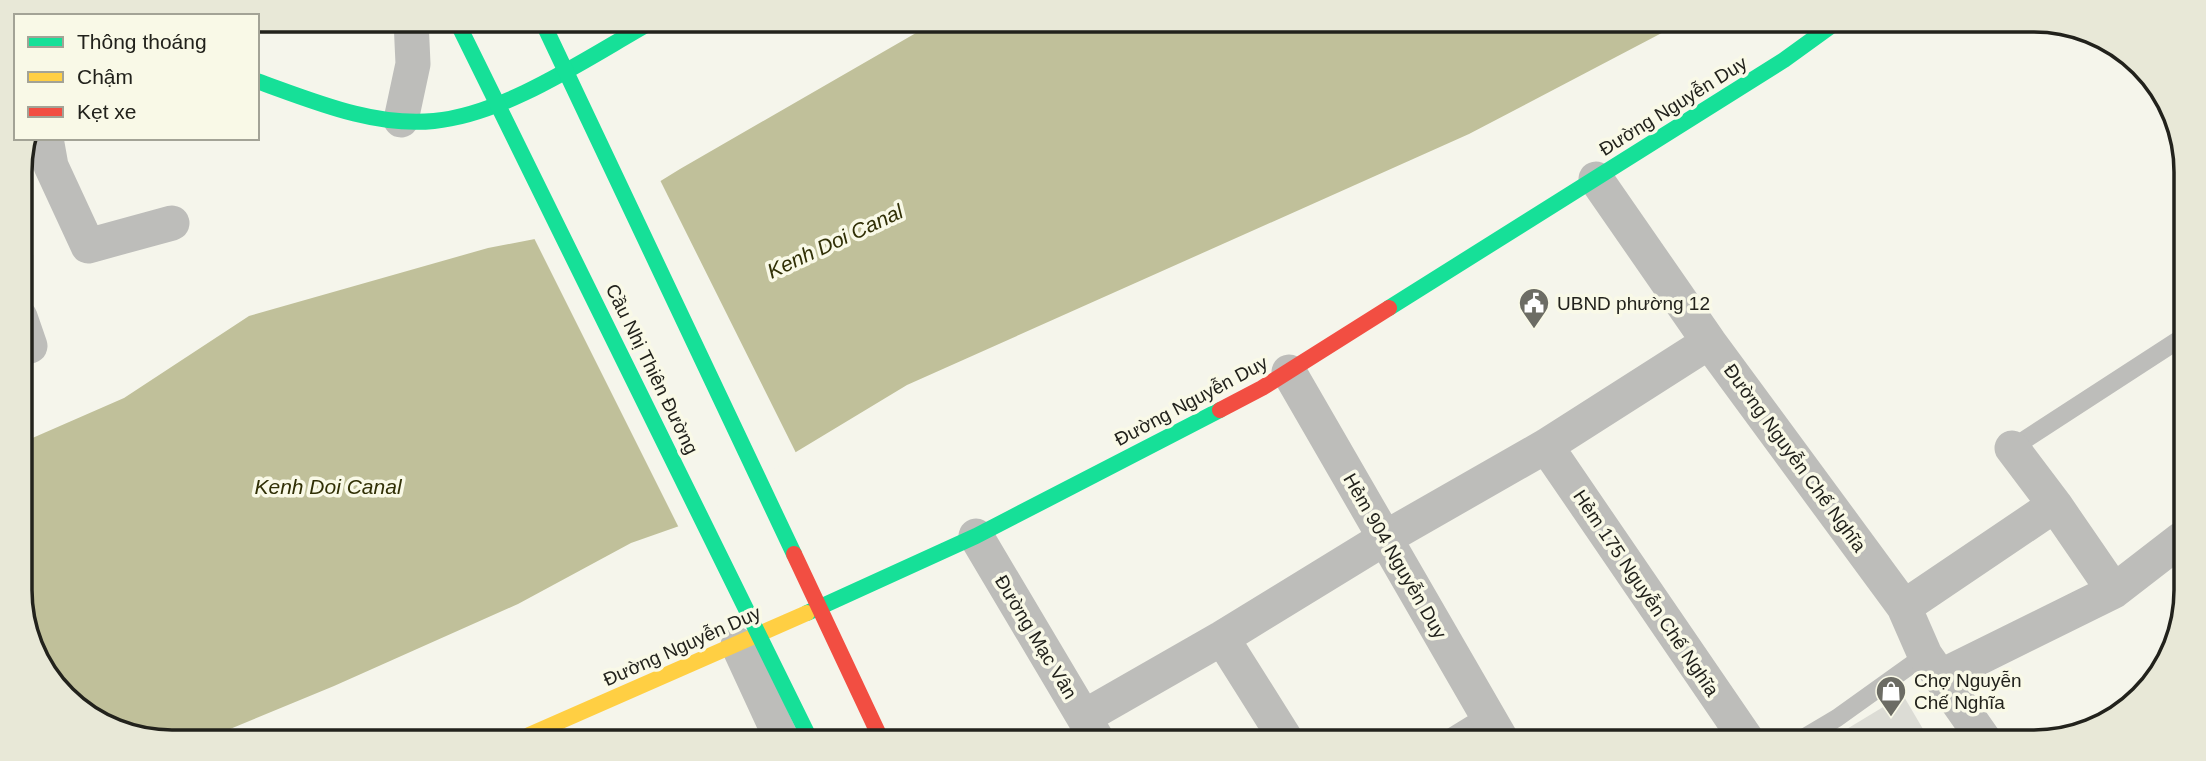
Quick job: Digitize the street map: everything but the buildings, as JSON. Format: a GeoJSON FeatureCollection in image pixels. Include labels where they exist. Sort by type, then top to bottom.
{"type":"FeatureCollection","features":[{"type":"Feature","properties":{"kind":"main road","name":"Cầu Nhị Thiên Đường"},"geometry":{"type":"LineString","coordinates":[[462,32],[805,730]]}},
{"type":"Feature","properties":{"kind":"main road"},"geometry":{"type":"LineString","coordinates":[[547,32],[877,730]]}},
{"type":"Feature","properties":{"kind":"main road"},"geometry":{"type":"LineString","coordinates":[[259,81],[330,107],[401,120],[435,121],[468,114],[517,95],[633,32]]}},
{"type":"Feature","properties":{"kind":"main road","name":"Đường Nguyễn Duy"},"geometry":{"type":"LineString","coordinates":[[541,730],[738,645],[976,536],[1262,388],[1784,60],[1823,32]]}},
{"type":"Feature","properties":{"kind":"street"},"geometry":{"type":"LineString","coordinates":[[401,120],[413,64],[412,32]]}},
{"type":"Feature","properties":{"kind":"street"},"geometry":{"type":"LineString","coordinates":[[46,140],[51,166],[88,246],[172,223]]}},
{"type":"Feature","properties":{"kind":"street","name":"Đường Nguyễn Chế Nghĩa"},"geometry":{"type":"LineString","coordinates":[[1596,179],[1709,342],[1904,607],[1933,666],[1978,729]]}},
{"type":"Feature","properties":{"kind":"street"},"geometry":{"type":"LineString","coordinates":[[1090,727],[1222,638],[1385,538],[1546,446],[1709,342]]}},
{"type":"Feature","properties":{"kind":"street","name":"Hẻm 904 Nguyễn Duy"},"geometry":{"type":"LineString","coordinates":[[1289,372],[1494,727]]}},
{"type":"Feature","properties":{"kind":"street","name":"Hẻm 175 Nguyễn Chế Nghĩa"},"geometry":{"type":"LineString","coordinates":[[1546,446],[1740,729]]}},
{"type":"Feature","properties":{"kind":"street"},"geometry":{"type":"LineString","coordinates":[[2012,448],[2055,505],[2113,591]]}},
{"type":"Feature","properties":{"kind":"street"},"geometry":{"type":"LineString","coordinates":[[1904,607],[2055,505]]}},
{"type":"Feature","properties":{"kind":"street","name":"Đường Mạc Vân"},"geometry":{"type":"LineString","coordinates":[[976,536],[1090,727]]}},
{"type":"Feature","properties":{"kind":"street"},"geometry":{"type":"LineString","coordinates":[[1933,666],[2113,591],[2174,545]]}},
{"type":"Feature","properties":{"kind":"street"},"geometry":{"type":"LineString","coordinates":[[1222,638],[1280,729]]}},
{"type":"Feature","properties":{"kind":"street"},"geometry":{"type":"LineString","coordinates":[[738,645],[777,730]]}},
{"type":"Feature","properties":{"kind":"lane"},"geometry":{"type":"LineString","coordinates":[[2012,448],[2174,343]]}},
{"type":"Feature","properties":{"kind":"lane"},"geometry":{"type":"LineString","coordinates":[[1818,729],[1933,666]]}},
{"type":"Feature","properties":{"kind":"water","name":"Kenh Doi Canal"},"geometry":{"type":"Polygon","coordinates":[[[918,32],[1664,32],[1469,134],[907,385],[728,493],[685,524],[631,543],[518,604],[228,730],[171,730],[135,725],[101,711],[86,701],[60,675],[42,643],[34,617],[32,438],[124,398],[249,316],[488,248],[581,230],[680,169],[918,32]]]}},
{"type":"Feature","properties":{"kind":"pier"},"geometry":{"type":"Polygon","coordinates":[[[659,178],[797,455],[680,530],[533,236],[580,227],[659,178]]]}},
{"type":"Feature","properties":{"kind":"traffic: fast"},"geometry":{"type":"LineString","coordinates":[[462,32],[805,730]]}},
{"type":"Feature","properties":{"kind":"traffic: fast"},"geometry":{"type":"LineString","coordinates":[[547,32],[794,554]]}},
{"type":"Feature","properties":{"kind":"traffic: fast"},"geometry":{"type":"LineString","coordinates":[[259,82],[366,116],[411,122],[434,121],[462,116],[519,96],[634,32]]}},
{"type":"Feature","properties":{"kind":"traffic: fast"},"geometry":{"type":"LineString","coordinates":[[1389,308],[1784,60],[1823,32]]}},
{"type":"Feature","properties":{"kind":"traffic: fast"},"geometry":{"type":"LineString","coordinates":[[807,613],[976,536],[1220,410]]}},
{"type":"Feature","properties":{"kind":"traffic: slow"},"geometry":{"type":"LineString","coordinates":[[541,730],[807,613]]}},
{"type":"Feature","properties":{"kind":"traffic: jam"},"geometry":{"type":"LineString","coordinates":[[1220,410],[1262,388],[1389,308]]}},
{"type":"Feature","properties":{"kind":"traffic: jam"},"geometry":{"type":"LineString","coordinates":[[794,554],[877,730]]}},
{"type":"Feature","properties":{"kind":"place","name":"UBND phường 12"},"geometry":{"type":"Point","coordinates":[1534,330]}},
{"type":"Feature","properties":{"kind":"place","name":"Chợ Nguyễn Chế Nghĩa"},"geometry":{"type":"Point","coordinates":[1891,718]}}]}
